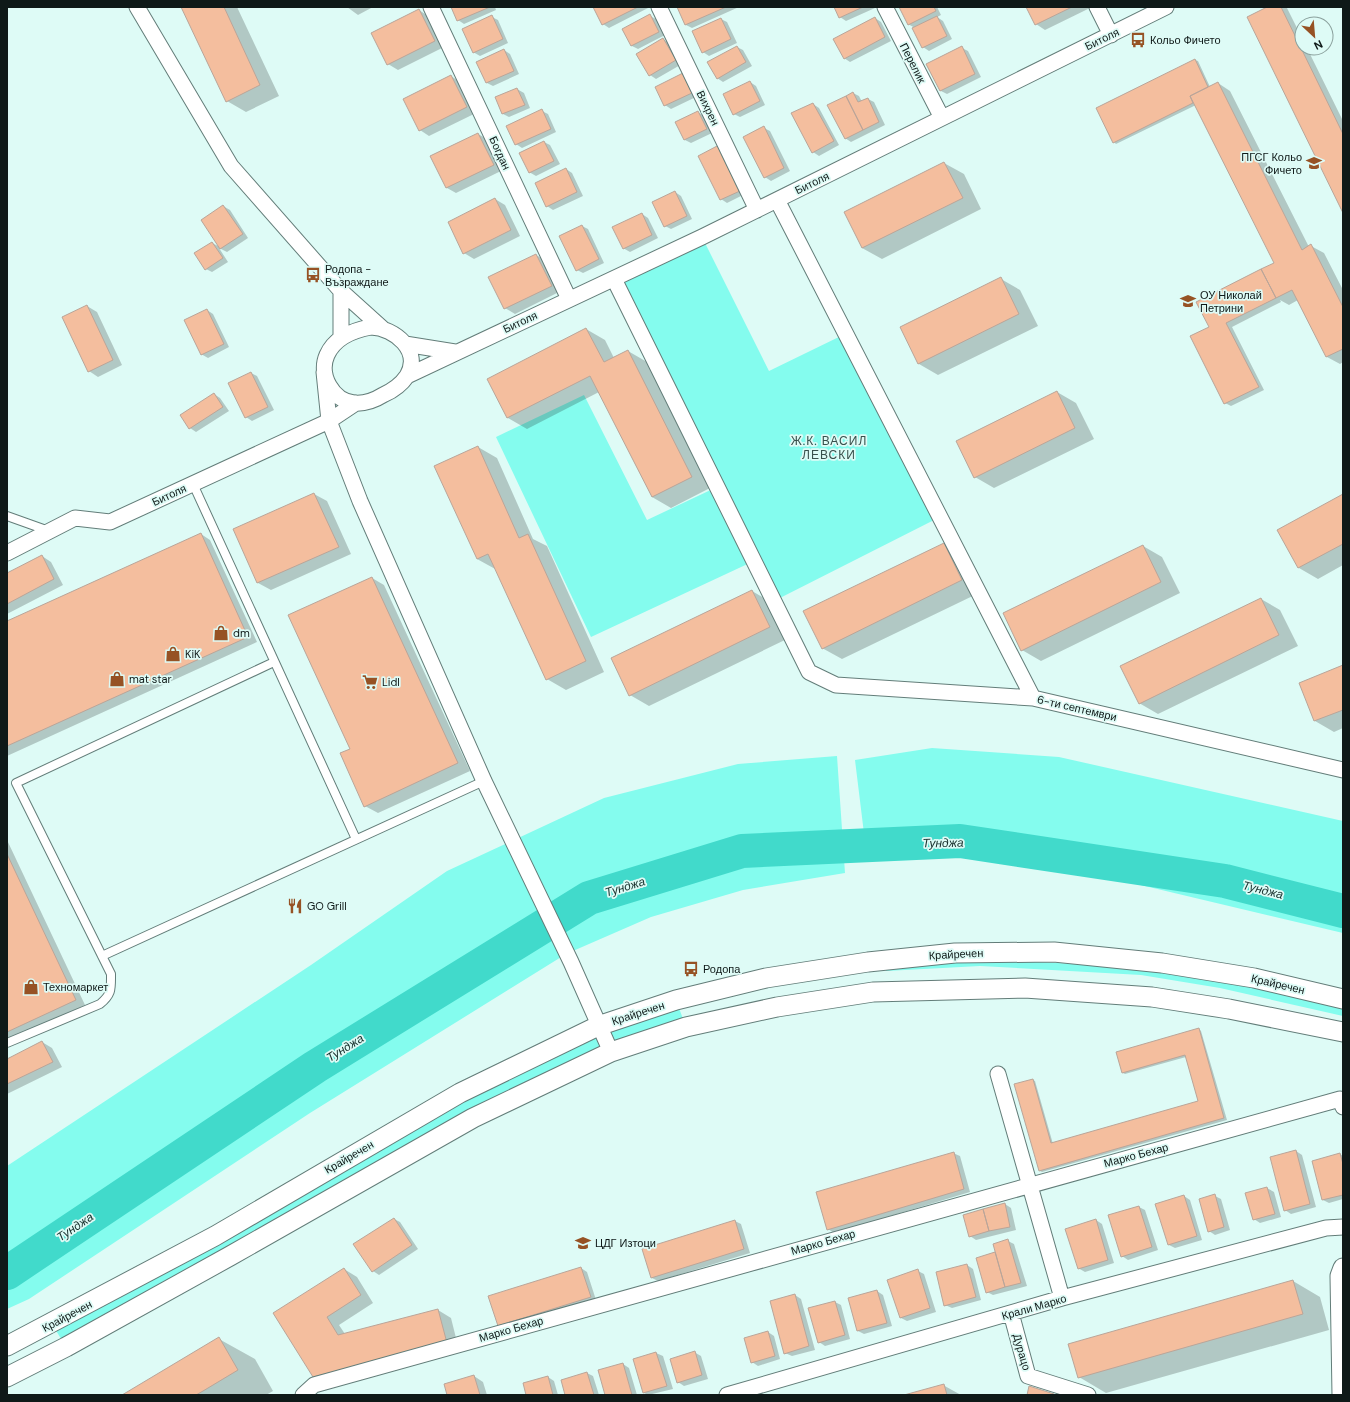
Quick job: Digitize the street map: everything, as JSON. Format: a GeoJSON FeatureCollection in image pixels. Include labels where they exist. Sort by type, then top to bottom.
{"type":"FeatureCollection","features":[{"type":"Feature","properties":{"kind":"street"},"geometry":{"type":"LineString","coordinates":[[137,7],[231,166],[341,291],[382,328],[396,335],[405,344],[410,352],[410,365],[407,376],[394,390],[373,401],[356,403],[347,402],[339,398],[330,389],[324,372]]}},
{"type":"Feature","properties":{"kind":"street","name":"Богдан"},"geometry":{"type":"LineString","coordinates":[[431,7],[569,299]]}},
{"type":"Feature","properties":{"kind":"street","name":"Вихрен"},"geometry":{"type":"LineString","coordinates":[[659,7],[757,210]]}},
{"type":"Feature","properties":{"kind":"street","name":"Перелик"},"geometry":{"type":"LineString","coordinates":[[884,7],[942,118]]}},
{"type":"Feature","properties":{"kind":"street"},"geometry":{"type":"LineString","coordinates":[[1097,7],[1111,35]]}},
{"type":"Feature","properties":{"kind":"street","name":"Битоля"},"geometry":{"type":"LineString","coordinates":[[407,376],[757,210],[1166,7]]}},
{"type":"Feature","properties":{"kind":"street"},"geometry":{"type":"LineString","coordinates":[[777,200],[1033,698]]}},
{"type":"Feature","properties":{"kind":"street","name":"6-ти септември"},"geometry":{"type":"LineString","coordinates":[[614,279],[810,672],[836,685],[1033,698],[1343,770]]}},
{"type":"Feature","properties":{"kind":"street"},"geometry":{"type":"LineString","coordinates":[[341,291],[341,338]]}},
{"type":"Feature","properties":{"kind":"street"},"geometry":{"type":"LineString","coordinates":[[382,328],[361,328],[341,338],[327,355],[324,372],[329,421],[360,501],[484,781],[571,962],[598,1026],[611,1052]]}},
{"type":"Feature","properties":{"kind":"street"},"geometry":{"type":"LineString","coordinates":[[405,344],[455,352]]}},
{"type":"Feature","properties":{"kind":"street","name":"Битоля"},"geometry":{"type":"LineString","coordinates":[[7,553],[75,518],[110,522],[329,421],[356,403]]}},
{"type":"Feature","properties":{"kind":"street","name":"Крайречен"},"geometry":{"type":"LineString","coordinates":[[7,1346],[215,1236],[460,1093],[598,1026],[676,1000],[766,978],[868,962],[955,953],[1054,952],[1116,957],[1254,978],[1343,999]]}},
{"type":"Feature","properties":{"kind":"street"},"geometry":{"type":"LineString","coordinates":[[7,1377],[66,1347],[216,1264],[473,1118],[611,1052],[686,1027],[777,1007],[872,992],[1018,988],[1152,997],[1228,1009],[1343,1032]]}},
{"type":"Feature","properties":{"kind":"street"},"geometry":{"type":"LineString","coordinates":[[998,1074],[1062,1298]]}},
{"type":"Feature","properties":{"kind":"street","name":"Марко Бехар"},"geometry":{"type":"LineString","coordinates":[[302,1395],[314,1385],[1029,1184],[1342,1102]]}},
{"type":"Feature","properties":{"kind":"street","name":"Крали Марко"},"geometry":{"type":"LineString","coordinates":[[727,1395],[1062,1298],[1326,1228],[1343,1227]]}},
{"type":"Feature","properties":{"kind":"street"},"geometry":{"type":"LineString","coordinates":[[1342,1395],[1340,1276],[1343,1268]]}},
{"type":"Feature","properties":{"kind":"street","name":"Дурацо"},"geometry":{"type":"LineString","coordinates":[[1011,1313],[1028,1376],[1088,1395]]}},
{"type":"Feature","properties":{"kind":"lane"},"geometry":{"type":"LineString","coordinates":[[193,484],[356,839]]}},
{"type":"Feature","properties":{"kind":"lane"},"geometry":{"type":"LineString","coordinates":[[7,516],[49,531]]}},
{"type":"Feature","properties":{"kind":"lane"},"geometry":{"type":"LineString","coordinates":[[7,1043],[100,1004],[108,997],[111,988],[110,974],[102,956],[16,783],[274,662]]}},
{"type":"Feature","properties":{"kind":"lane"},"geometry":{"type":"LineString","coordinates":[[102,956],[484,781]]}},
{"type":"Feature","properties":{"kind":"shaded area"},"geometry":{"type":"Polygon","coordinates":[[[702,237],[769,371],[845,334],[940,517],[774,601],[754,561],[591,637],[496,437],[584,395],[647,520],[717,487],[614,279],[702,237]]]}},
{"type":"Feature","properties":{"kind":"shaded area"},"geometry":{"type":"Polygon","coordinates":[[[932,748],[1059,757],[1343,821],[1343,933],[1086,872],[965,857],[867,858],[855,760],[932,748]]]}},
{"type":"Feature","properties":{"kind":"shaded area"},"geometry":{"type":"Polygon","coordinates":[[[837,756],[845,873],[743,890],[651,917],[566,954],[310,1113],[29,1299],[7,1309],[7,1166],[311,965],[447,871],[604,798],[738,764],[837,756]]]}},
{"type":"Feature","properties":{"kind":"shaded area"},"geometry":{"type":"Polygon","coordinates":[[[979,960],[1099,965],[1189,974],[1250,985],[1343,1009],[1343,1016],[1220,988],[1141,975],[980,966],[886,971],[885,964],[979,960]]]}},
{"type":"Feature","properties":{"kind":"shaded area"},"geometry":{"type":"Polygon","coordinates":[[[676,1000],[686,1027],[611,1052],[66,1347],[52,1324],[460,1093],[676,1000]]]}},
{"type":"Feature","properties":{"kind":"building"},"geometry":{"type":"Polygon","coordinates":[[[181,7],[224,7],[260,85],[226,102],[181,7]]]}},
{"type":"Feature","properties":{"kind":"building"},"geometry":{"type":"Polygon","coordinates":[[[451,7],[490,7],[457,21],[451,7]]]}},
{"type":"Feature","properties":{"kind":"building"},"geometry":{"type":"Polygon","coordinates":[[[593,7],[638,7],[602,25],[593,7]]]}},
{"type":"Feature","properties":{"kind":"building"},"geometry":{"type":"Polygon","coordinates":[[[677,7],[726,7],[685,25],[677,7]]]}},
{"type":"Feature","properties":{"kind":"building"},"geometry":{"type":"Polygon","coordinates":[[[834,7],[863,7],[839,18],[834,7]]]}},
{"type":"Feature","properties":{"kind":"building"},"geometry":{"type":"Polygon","coordinates":[[[899,7],[934,7],[936,11],[908,25],[899,7]]]}},
{"type":"Feature","properties":{"kind":"building"},"geometry":{"type":"Polygon","coordinates":[[[1026,7],[1072,7],[1035,25],[1026,7]]]}},
{"type":"Feature","properties":{"kind":"building"},"geometry":{"type":"Polygon","coordinates":[[[1267,7],[1281,7],[1294,34],[1294,56],[1305,56],[1343,134],[1343,213],[1247,17],[1267,7]]]}},
{"type":"Feature","properties":{"kind":"building"},"geometry":{"type":"Polygon","coordinates":[[[419,9],[435,41],[387,65],[371,33],[419,9]]]}},
{"type":"Feature","properties":{"kind":"building"},"geometry":{"type":"Polygon","coordinates":[[[650,14],[659,32],[631,46],[622,29],[650,14]]]}},
{"type":"Feature","properties":{"kind":"building"},"geometry":{"type":"Polygon","coordinates":[[[492,15],[503,39],[473,53],[462,29],[492,15]]]}},
{"type":"Feature","properties":{"kind":"building"},"geometry":{"type":"Polygon","coordinates":[[[937,16],[947,36],[922,48],[912,28],[937,16]]]}},
{"type":"Feature","properties":{"kind":"building"},"geometry":{"type":"Polygon","coordinates":[[[875,17],[885,37],[844,59],[833,39],[875,17]]]}},
{"type":"Feature","properties":{"kind":"building"},"geometry":{"type":"Polygon","coordinates":[[[721,18],[731,39],[702,53],[692,31],[721,18]]]}},
{"type":"Feature","properties":{"kind":"building"},"geometry":{"type":"Polygon","coordinates":[[[663,38],[676,60],[649,76],[636,54],[663,38]]]}},
{"type":"Feature","properties":{"kind":"building"},"geometry":{"type":"Polygon","coordinates":[[[737,46],[746,62],[717,79],[707,62],[737,46]]]}},
{"type":"Feature","properties":{"kind":"building"},"geometry":{"type":"Polygon","coordinates":[[[962,46],[975,74],[940,91],[926,64],[962,46]]]}},
{"type":"Feature","properties":{"kind":"building"},"geometry":{"type":"Polygon","coordinates":[[[504,49],[514,71],[486,83],[476,62],[504,49]]]}},
{"type":"Feature","properties":{"kind":"building"},"geometry":{"type":"Polygon","coordinates":[[[1195,59],[1208,87],[1190,96],[1193,103],[1113,143],[1096,108],[1195,59]]]}},
{"type":"Feature","properties":{"kind":"building"},"geometry":{"type":"Polygon","coordinates":[[[683,73],[692,93],[664,106],[655,87],[683,73]]]}},
{"type":"Feature","properties":{"kind":"building"},"geometry":{"type":"Polygon","coordinates":[[[451,75],[467,107],[419,131],[403,99],[451,75]]]}},
{"type":"Feature","properties":{"kind":"building"},"geometry":{"type":"Polygon","coordinates":[[[750,81],[760,101],[733,115],[723,94],[750,81]]]}},
{"type":"Feature","properties":{"kind":"building"},"geometry":{"type":"Polygon","coordinates":[[[1218,82],[1302,250],[1311,244],[1343,307],[1343,349],[1326,357],[1292,290],[1276,298],[1261,269],[1274,263],[1190,96],[1218,82]]]}},
{"type":"Feature","properties":{"kind":"building"},"geometry":{"type":"Polygon","coordinates":[[[517,88],[525,105],[502,114],[495,97],[517,88]]]}},
{"type":"Feature","properties":{"kind":"building"},"geometry":{"type":"Polygon","coordinates":[[[853,92],[858,102],[868,98],[879,122],[863,130],[846,96],[853,92]]]}},
{"type":"Feature","properties":{"kind":"building"},"geometry":{"type":"Polygon","coordinates":[[[846,96],[863,130],[845,139],[827,105],[846,96]]]}},
{"type":"Feature","properties":{"kind":"building"},"geometry":{"type":"Polygon","coordinates":[[[813,103],[834,141],[812,153],[791,113],[813,103]]]}},
{"type":"Feature","properties":{"kind":"building"},"geometry":{"type":"Polygon","coordinates":[[[542,109],[551,129],[515,145],[506,126],[542,109]]]}},
{"type":"Feature","properties":{"kind":"building"},"geometry":{"type":"Polygon","coordinates":[[[698,111],[707,129],[684,140],[675,122],[698,111]]]}},
{"type":"Feature","properties":{"kind":"building"},"geometry":{"type":"Polygon","coordinates":[[[764,126],[784,168],[764,178],[743,137],[764,126]]]}},
{"type":"Feature","properties":{"kind":"building"},"geometry":{"type":"Polygon","coordinates":[[[478,133],[494,165],[446,188],[430,156],[478,133]]]}},
{"type":"Feature","properties":{"kind":"building"},"geometry":{"type":"Polygon","coordinates":[[[544,141],[554,161],[529,173],[519,153],[544,141]]]}},
{"type":"Feature","properties":{"kind":"building"},"geometry":{"type":"Polygon","coordinates":[[[719,145],[740,191],[720,200],[698,156],[719,145]]]}},
{"type":"Feature","properties":{"kind":"building"},"geometry":{"type":"Polygon","coordinates":[[[944,162],[963,198],[862,248],[844,212],[944,162]]]}},
{"type":"Feature","properties":{"kind":"building"},"geometry":{"type":"Polygon","coordinates":[[[566,168],[577,192],[546,207],[535,183],[566,168]]]}},
{"type":"Feature","properties":{"kind":"building"},"geometry":{"type":"Polygon","coordinates":[[[675,191],[687,216],[664,227],[652,202],[675,191]]]}},
{"type":"Feature","properties":{"kind":"building"},"geometry":{"type":"Polygon","coordinates":[[[495,198],[511,230],[463,254],[448,222],[495,198]]]}},
{"type":"Feature","properties":{"kind":"building"},"geometry":{"type":"Polygon","coordinates":[[[223,205],[243,234],[220,249],[201,220],[223,205]]]}},
{"type":"Feature","properties":{"kind":"building"},"geometry":{"type":"Polygon","coordinates":[[[642,213],[652,235],[623,249],[612,227],[642,213]]]}},
{"type":"Feature","properties":{"kind":"building"},"geometry":{"type":"Polygon","coordinates":[[[582,225],[599,259],[576,271],[559,236],[582,225]]]}},
{"type":"Feature","properties":{"kind":"building"},"geometry":{"type":"Polygon","coordinates":[[[212,242],[223,258],[205,270],[194,253],[212,242]]]}},
{"type":"Feature","properties":{"kind":"building"},"geometry":{"type":"Polygon","coordinates":[[[536,254],[552,286],[504,309],[488,277],[536,254]]]}},
{"type":"Feature","properties":{"kind":"building"},"geometry":{"type":"Polygon","coordinates":[[[1261,269],[1276,298],[1226,323],[1259,387],[1224,404],[1190,336],[1209,327],[1196,302],[1261,269]]]}},
{"type":"Feature","properties":{"kind":"building"},"geometry":{"type":"Polygon","coordinates":[[[1001,277],[1019,314],[918,364],[900,327],[1001,277]]]}},
{"type":"Feature","properties":{"kind":"building"},"geometry":{"type":"Polygon","coordinates":[[[87,305],[113,360],[88,372],[62,317],[87,305]]]}},
{"type":"Feature","properties":{"kind":"building"},"geometry":{"type":"Polygon","coordinates":[[[207,309],[224,344],[201,355],[184,320],[207,309]]]}},
{"type":"Feature","properties":{"kind":"building"},"geometry":{"type":"Polygon","coordinates":[[[586,328],[604,362],[628,350],[692,477],[652,497],[590,376],[507,418],[487,379],[586,328]]]}},
{"type":"Feature","properties":{"kind":"building"},"geometry":{"type":"Polygon","coordinates":[[[251,372],[268,407],[245,418],[228,383],[251,372]]]}},
{"type":"Feature","properties":{"kind":"building"},"geometry":{"type":"Polygon","coordinates":[[[1057,391],[1075,428],[974,478],[956,441],[1057,391]]]}},
{"type":"Feature","properties":{"kind":"building"},"geometry":{"type":"Polygon","coordinates":[[[214,393],[223,407],[189,429],[180,415],[214,393]]]}},
{"type":"Feature","properties":{"kind":"building"},"geometry":{"type":"Polygon","coordinates":[[[478,446],[519,538],[528,534],[586,661],[546,680],[488,554],[477,559],[434,466],[478,446]]]}},
{"type":"Feature","properties":{"kind":"building"},"geometry":{"type":"Polygon","coordinates":[[[314,493],[339,547],[257,583],[233,529],[314,493]]]}},
{"type":"Feature","properties":{"kind":"building"},"geometry":{"type":"Polygon","coordinates":[[[1343,494],[1343,544],[1298,568],[1277,530],[1343,494]]]}},
{"type":"Feature","properties":{"kind":"building"},"geometry":{"type":"Polygon","coordinates":[[[201,533],[248,637],[7,746],[7,621],[201,533]]]}},
{"type":"Feature","properties":{"kind":"building"},"geometry":{"type":"Polygon","coordinates":[[[944,543],[962,580],[822,649],[803,611],[944,543]]]}},
{"type":"Feature","properties":{"kind":"building"},"geometry":{"type":"Polygon","coordinates":[[[1143,545],[1161,582],[1021,651],[1003,613],[1143,545]]]}},
{"type":"Feature","properties":{"kind":"building"},"geometry":{"type":"Polygon","coordinates":[[[42,555],[54,579],[7,604],[7,573],[42,555]]]}},
{"type":"Feature","properties":{"kind":"building","name":"Lidl"},"geometry":{"type":"Polygon","coordinates":[[[372,577],[458,763],[364,807],[340,753],[350,749],[288,615],[372,577]]]}},
{"type":"Feature","properties":{"kind":"building"},"geometry":{"type":"Polygon","coordinates":[[[752,590],[770,627],[629,696],[611,658],[752,590]]]}},
{"type":"Feature","properties":{"kind":"building"},"geometry":{"type":"Polygon","coordinates":[[[1261,598],[1279,635],[1139,704],[1120,666],[1261,598]]]}},
{"type":"Feature","properties":{"kind":"building"},"geometry":{"type":"Polygon","coordinates":[[[1343,665],[1343,710],[1314,721],[1299,683],[1343,665]]]}},
{"type":"Feature","properties":{"kind":"building"},"geometry":{"type":"Polygon","coordinates":[[[7,854],[76,1000],[7,1032],[7,854]]]}},
{"type":"Feature","properties":{"kind":"building"},"geometry":{"type":"Polygon","coordinates":[[[1199,1028],[1224,1118],[1039,1171],[1014,1084],[1033,1079],[1051,1143],[1198,1101],[1185,1055],[1122,1073],[1116,1052],[1199,1028]]]}},
{"type":"Feature","properties":{"kind":"building"},"geometry":{"type":"Polygon","coordinates":[[[42,1041],[53,1062],[7,1084],[7,1059],[42,1041]]]}},
{"type":"Feature","properties":{"kind":"building"},"geometry":{"type":"Polygon","coordinates":[[[1296,1150],[1310,1204],[1284,1211],[1270,1157],[1296,1150]]]}},
{"type":"Feature","properties":{"kind":"building"},"geometry":{"type":"Polygon","coordinates":[[[954,1152],[964,1189],[827,1230],[816,1192],[954,1152]]]}},
{"type":"Feature","properties":{"kind":"building"},"geometry":{"type":"Polygon","coordinates":[[[1340,1153],[1343,1164],[1343,1195],[1322,1200],[1312,1161],[1340,1153]]]}},
{"type":"Feature","properties":{"kind":"building"},"geometry":{"type":"Polygon","coordinates":[[[1267,1187],[1275,1214],[1253,1220],[1245,1193],[1267,1187]]]}},
{"type":"Feature","properties":{"kind":"building"},"geometry":{"type":"Polygon","coordinates":[[[1215,1194],[1224,1227],[1208,1232],[1199,1199],[1215,1194]]]}},
{"type":"Feature","properties":{"kind":"building"},"geometry":{"type":"Polygon","coordinates":[[[1184,1195],[1197,1236],[1168,1245],[1155,1204],[1184,1195]]]}},
{"type":"Feature","properties":{"kind":"building"},"geometry":{"type":"Polygon","coordinates":[[[1005,1203],[1010,1227],[989,1231],[983,1209],[1005,1203]]]}},
{"type":"Feature","properties":{"kind":"building"},"geometry":{"type":"Polygon","coordinates":[[[1139,1206],[1152,1247],[1121,1257],[1108,1215],[1139,1206]]]}},
{"type":"Feature","properties":{"kind":"building"},"geometry":{"type":"Polygon","coordinates":[[[983,1209],[989,1231],[969,1237],[963,1215],[983,1209]]]}},
{"type":"Feature","properties":{"kind":"building"},"geometry":{"type":"Polygon","coordinates":[[[394,1218],[412,1245],[372,1272],[353,1244],[394,1218]]]}},
{"type":"Feature","properties":{"kind":"building"},"geometry":{"type":"Polygon","coordinates":[[[1096,1219],[1108,1260],[1078,1269],[1065,1229],[1096,1219]]]}},
{"type":"Feature","properties":{"kind":"building"},"geometry":{"type":"Polygon","coordinates":[[[735,1220],[744,1249],[651,1278],[642,1249],[735,1220]]]}},
{"type":"Feature","properties":{"kind":"building"},"geometry":{"type":"Polygon","coordinates":[[[1008,1239],[1021,1283],[1005,1287],[993,1244],[1008,1239]]]}},
{"type":"Feature","properties":{"kind":"building"},"geometry":{"type":"Polygon","coordinates":[[[995,1252],[1005,1287],[986,1293],[976,1258],[995,1252]]]}},
{"type":"Feature","properties":{"kind":"building"},"geometry":{"type":"Polygon","coordinates":[[[967,1264],[976,1297],[944,1306],[936,1272],[967,1264]]]}},
{"type":"Feature","properties":{"kind":"building"},"geometry":{"type":"Polygon","coordinates":[[[581,1267],[591,1297],[498,1326],[488,1296],[581,1267]]]}},
{"type":"Feature","properties":{"kind":"building"},"geometry":{"type":"Polygon","coordinates":[[[344,1268],[361,1295],[327,1317],[338,1335],[438,1309],[447,1343],[313,1377],[273,1313],[344,1268]]]}},
{"type":"Feature","properties":{"kind":"building"},"geometry":{"type":"Polygon","coordinates":[[[918,1269],[930,1308],[900,1318],[887,1280],[918,1269]]]}},
{"type":"Feature","properties":{"kind":"building"},"geometry":{"type":"Polygon","coordinates":[[[1293,1280],[1303,1314],[1078,1378],[1068,1344],[1293,1280]]]}},
{"type":"Feature","properties":{"kind":"building"},"geometry":{"type":"Polygon","coordinates":[[[877,1290],[887,1323],[857,1331],[848,1298],[877,1290]]]}},
{"type":"Feature","properties":{"kind":"building"},"geometry":{"type":"Polygon","coordinates":[[[795,1294],[809,1346],[784,1354],[770,1301],[795,1294]]]}},
{"type":"Feature","properties":{"kind":"building"},"geometry":{"type":"Polygon","coordinates":[[[835,1301],[845,1335],[818,1343],[808,1308],[835,1301]]]}},
{"type":"Feature","properties":{"kind":"building"},"geometry":{"type":"Polygon","coordinates":[[[768,1331],[775,1356],[751,1363],[744,1338],[768,1331]]]}},
{"type":"Feature","properties":{"kind":"building"},"geometry":{"type":"Polygon","coordinates":[[[219,1337],[238,1370],[203,1391],[196,1395],[122,1395],[219,1337]]]}},
{"type":"Feature","properties":{"kind":"building"},"geometry":{"type":"Polygon","coordinates":[[[695,1351],[702,1375],[677,1383],[670,1359],[695,1351]]]}},
{"type":"Feature","properties":{"kind":"building"},"geometry":{"type":"Polygon","coordinates":[[[656,1352],[667,1386],[643,1393],[633,1359],[656,1352]]]}},
{"type":"Feature","properties":{"kind":"building"},"geometry":{"type":"Polygon","coordinates":[[[623,1363],[632,1395],[605,1395],[598,1370],[623,1363]]]}},
{"type":"Feature","properties":{"kind":"building"},"geometry":{"type":"Polygon","coordinates":[[[587,1372],[594,1395],[565,1395],[561,1380],[587,1372]]]}},
{"type":"Feature","properties":{"kind":"building"},"geometry":{"type":"Polygon","coordinates":[[[474,1375],[480,1395],[447,1395],[444,1384],[474,1375]]]}},
{"type":"Feature","properties":{"kind":"building"},"geometry":{"type":"Polygon","coordinates":[[[548,1376],[553,1395],[526,1395],[523,1383],[548,1376]]]}},
{"type":"Feature","properties":{"kind":"building"},"geometry":{"type":"Polygon","coordinates":[[[944,1384],[947,1395],[904,1395],[944,1384]]]}},
{"type":"Feature","properties":{"kind":"building"},"geometry":{"type":"Polygon","coordinates":[[[1029,1386],[1054,1394],[1054,1395],[1027,1395],[1029,1386]]]}},
{"type":"Feature","properties":{"kind":"waterway","name":"Тунджа"},"geometry":{"type":"LineString","coordinates":[[7,1273],[315,1067],[589,898],[742,851],[960,841],[1225,881],[1343,911]]}},
{"type":"Feature","properties":{"kind":"place","name":"Кольо Фичето"},"geometry":{"type":"Point","coordinates":[1138,40]}},
{"type":"Feature","properties":{"kind":"place","name":"ПГСГ Кольо Фичето"},"geometry":{"type":"Point","coordinates":[1314,163]}},
{"type":"Feature","properties":{"kind":"place","name":"Родопа - Възраждане"},"geometry":{"type":"Point","coordinates":[313,275]}},
{"type":"Feature","properties":{"kind":"place","name":"ОУ Николай Петрини"},"geometry":{"type":"Point","coordinates":[1188,301]}},
{"type":"Feature","properties":{"kind":"place","name":"dm"},"geometry":{"type":"Point","coordinates":[221,633]}},
{"type":"Feature","properties":{"kind":"place","name":"KiK"},"geometry":{"type":"Point","coordinates":[173,654]}},
{"type":"Feature","properties":{"kind":"place","name":"mat star"},"geometry":{"type":"Point","coordinates":[117,679]}},
{"type":"Feature","properties":{"kind":"place","name":"Lidl"},"geometry":{"type":"Point","coordinates":[370,682]}},
{"type":"Feature","properties":{"kind":"place","name":"GO Grill"},"geometry":{"type":"Point","coordinates":[295,906]}},
{"type":"Feature","properties":{"kind":"place","name":"Родопа"},"geometry":{"type":"Point","coordinates":[691,969]}},
{"type":"Feature","properties":{"kind":"place","name":"Техномаркет"},"geometry":{"type":"Point","coordinates":[31,987]}},
{"type":"Feature","properties":{"kind":"place","name":"ЦДГ Изтоци"},"geometry":{"type":"Point","coordinates":[583,1243]}},
{"type":"Feature","properties":{"kind":"district","name":"Ж.К. ВАСИЛ ЛЕВСКИ"},"geometry":{"type":"Point","coordinates":[829,448]}}]}
